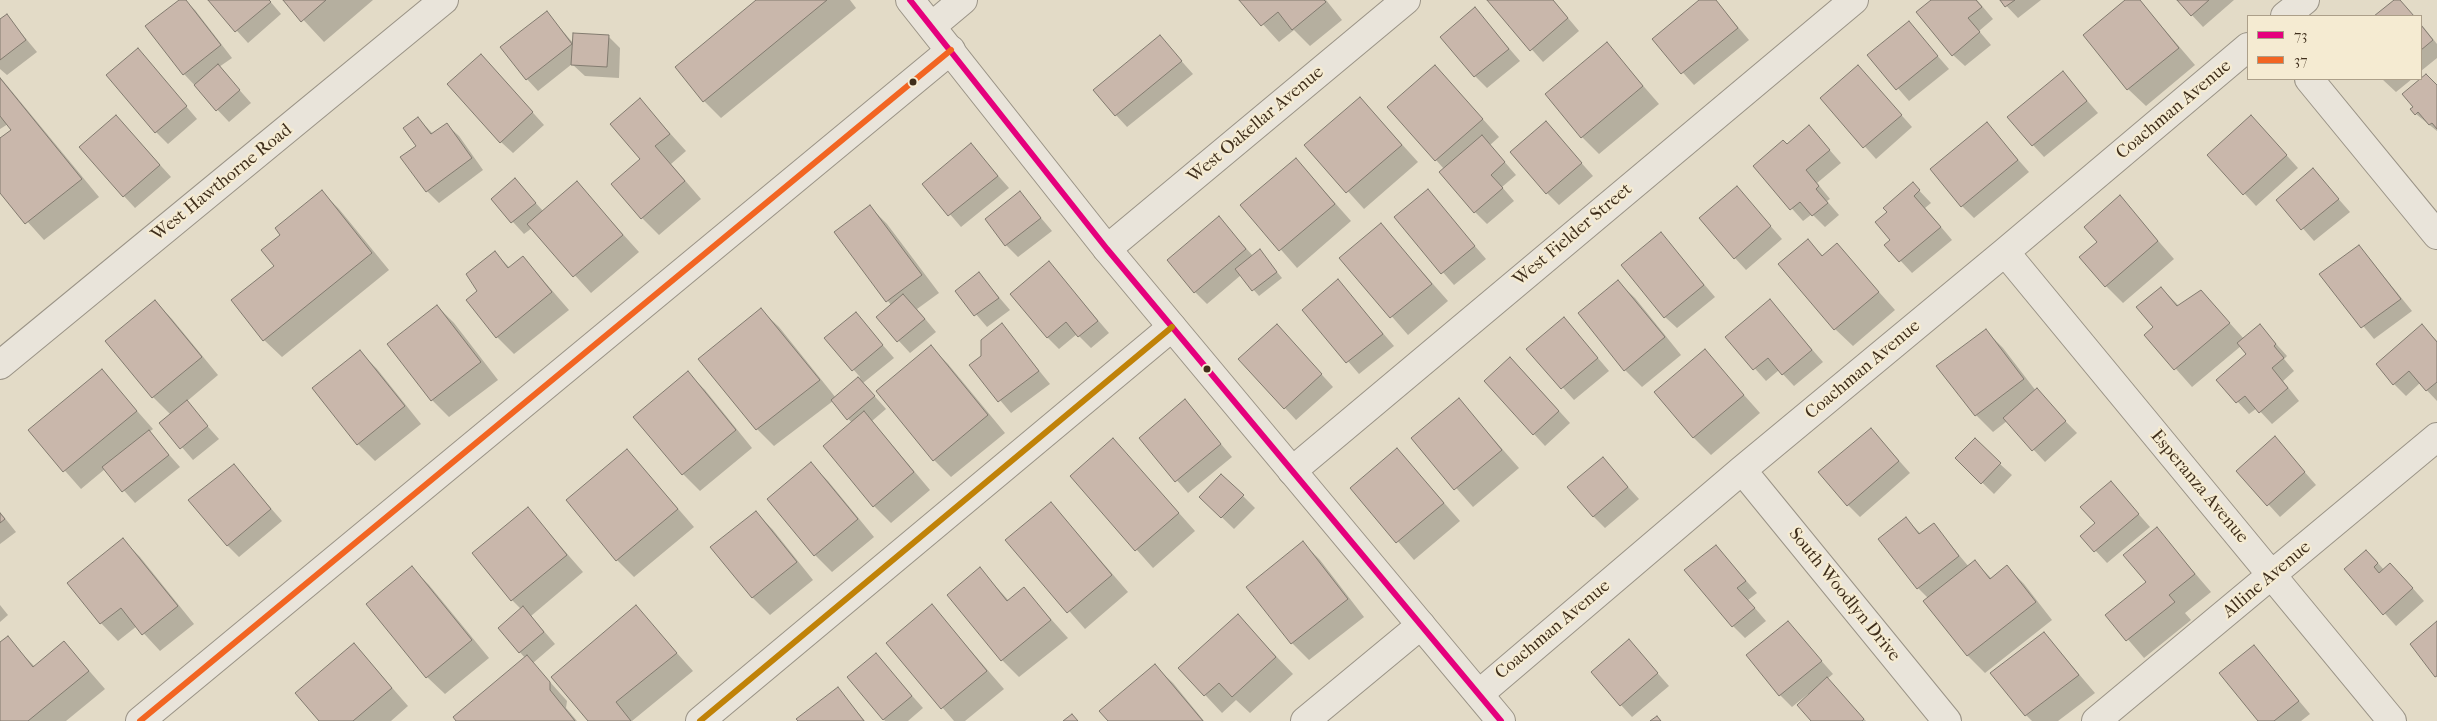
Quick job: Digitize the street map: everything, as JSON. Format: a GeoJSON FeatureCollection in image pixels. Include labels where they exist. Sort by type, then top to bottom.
{"type":"FeatureCollection","features":[{"type":"Feature","properties":{"kind":"street","name":"West Hawthorne Road"},"geometry":{"type":"LineString","coordinates":[[0,365],[444,0]]}},
{"type":"Feature","properties":{"kind":"street"},"geometry":{"type":"LineString","coordinates":[[910,0],[1108,250],[1501,721]]}},
{"type":"Feature","properties":{"kind":"street"},"geometry":{"type":"LineString","coordinates":[[932,26],[963,0]]}},
{"type":"Feature","properties":{"kind":"street","name":"West Oakellar Avenue"},"geometry":{"type":"LineString","coordinates":[[1108,250],[1406,0]]}},
{"type":"Feature","properties":{"kind":"street","name":"West Fielder Street"},"geometry":{"type":"LineString","coordinates":[[1292,471],[1854,0]]}},
{"type":"Feature","properties":{"kind":"street"},"geometry":{"type":"LineString","coordinates":[[2286,15],[2305,0]]}},
{"type":"Feature","properties":{"kind":"street","name":"Coachman Avenue"},"geometry":{"type":"LineString","coordinates":[[1478,694],[1742,470],[2247,48]]}},
{"type":"Feature","properties":{"kind":"street"},"geometry":{"type":"LineString","coordinates":[[140,721],[951,50]]}},
{"type":"Feature","properties":{"kind":"street"},"geometry":{"type":"LineString","coordinates":[[2311,80],[2437,235]]}},
{"type":"Feature","properties":{"kind":"street","name":"Esperanza Avenue"},"geometry":{"type":"LineString","coordinates":[[2005,252],[2392,721]]}},
{"type":"Feature","properties":{"kind":"street"},"geometry":{"type":"LineString","coordinates":[[700,721],[1172,327]]}},
{"type":"Feature","properties":{"kind":"street","name":"Alline Avenue"},"geometry":{"type":"LineString","coordinates":[[2096,721],[2437,437]]}},
{"type":"Feature","properties":{"kind":"street","name":"South Woodlyn Drive"},"geometry":{"type":"LineString","coordinates":[[1742,470],[1947,721]]}},
{"type":"Feature","properties":{"kind":"street"},"geometry":{"type":"LineString","coordinates":[[1305,721],[1421,625]]}},
{"type":"Feature","properties":{"kind":"building"},"geometry":{"type":"Polygon","coordinates":[[[179,0],[186,0],[221,45],[183,75],[145,26],[179,0]]]}},
{"type":"Feature","properties":{"kind":"building"},"geometry":{"type":"Polygon","coordinates":[[[208,0],[269,0],[271,2],[235,32],[208,0]]]}},
{"type":"Feature","properties":{"kind":"building"},"geometry":{"type":"Polygon","coordinates":[[[283,0],[326,0],[301,22],[283,0]]]}},
{"type":"Feature","properties":{"kind":"building"},"geometry":{"type":"Polygon","coordinates":[[[756,0],[827,0],[703,102],[675,67],[756,0]]]}},
{"type":"Feature","properties":{"kind":"building"},"geometry":{"type":"Polygon","coordinates":[[[1239,0],[1324,0],[1326,2],[1292,30],[1278,12],[1261,26],[1239,0]]]}},
{"type":"Feature","properties":{"kind":"building"},"geometry":{"type":"Polygon","coordinates":[[[1487,0],[1553,0],[1568,18],[1530,51],[1487,0]]]}},
{"type":"Feature","properties":{"kind":"building"},"geometry":{"type":"Polygon","coordinates":[[[1699,0],[1716,0],[1738,28],[1681,74],[1652,39],[1699,0]]]}},
{"type":"Feature","properties":{"kind":"building"},"geometry":{"type":"Polygon","coordinates":[[[1931,0],[1976,0],[1982,7],[1968,18],[1980,32],[1952,56],[1916,12],[1931,0]]]}},
{"type":"Feature","properties":{"kind":"building"},"geometry":{"type":"Polygon","coordinates":[[[2000,0],[2015,0],[2005,7],[2000,0]]]}},
{"type":"Feature","properties":{"kind":"building"},"geometry":{"type":"Polygon","coordinates":[[[2125,0],[2140,0],[2179,48],[2127,90],[2083,35],[2125,0]]]}},
{"type":"Feature","properties":{"kind":"building"},"geometry":{"type":"Polygon","coordinates":[[[2177,0],[2209,0],[2191,16],[2177,0]]]}},
{"type":"Feature","properties":{"kind":"building"},"geometry":{"type":"Polygon","coordinates":[[[2394,0],[2400,0],[2413,15],[2375,15],[2394,0]]]}},
{"type":"Feature","properties":{"kind":"building"},"geometry":{"type":"Polygon","coordinates":[[[1475,7],[1509,49],[1474,77],[1440,37],[1475,7]]]}},
{"type":"Feature","properties":{"kind":"building"},"geometry":{"type":"Polygon","coordinates":[[[547,11],[572,44],[526,80],[500,47],[547,11]]]}},
{"type":"Feature","properties":{"kind":"building"},"geometry":{"type":"Polygon","coordinates":[[[7,14],[26,40],[0,60],[0,19],[7,14]]]}},
{"type":"Feature","properties":{"kind":"building"},"geometry":{"type":"Polygon","coordinates":[[[1909,21],[1938,56],[1896,90],[1867,55],[1909,21]]]}},
{"type":"Feature","properties":{"kind":"building"},"geometry":{"type":"Polygon","coordinates":[[[2422,26],[2433,40],[2422,49],[2422,26]]]}},
{"type":"Feature","properties":{"kind":"building"},"geometry":{"type":"Polygon","coordinates":[[[573,33],[609,35],[607,67],[571,65],[573,33]]]}},
{"type":"Feature","properties":{"kind":"building"},"geometry":{"type":"Polygon","coordinates":[[[1160,35],[1182,61],[1115,116],[1093,90],[1160,35]]]}},
{"type":"Feature","properties":{"kind":"building"},"geometry":{"type":"Polygon","coordinates":[[[1607,42],[1643,86],[1581,138],[1545,94],[1607,42]]]}},
{"type":"Feature","properties":{"kind":"building"},"geometry":{"type":"Polygon","coordinates":[[[138,48],[187,106],[155,133],[106,75],[138,48]]]}},
{"type":"Feature","properties":{"kind":"building"},"geometry":{"type":"Polygon","coordinates":[[[481,54],[533,112],[500,143],[447,84],[481,54]]]}},
{"type":"Feature","properties":{"kind":"building"},"geometry":{"type":"Polygon","coordinates":[[[218,64],[240,90],[216,111],[194,85],[218,64]]]}},
{"type":"Feature","properties":{"kind":"building"},"geometry":{"type":"Polygon","coordinates":[[[1435,65],[1483,119],[1435,161],[1387,107],[1435,65]]]}},
{"type":"Feature","properties":{"kind":"building"},"geometry":{"type":"Polygon","coordinates":[[[1858,65],[1902,115],[1863,148],[1820,98],[1858,65]]]}},
{"type":"Feature","properties":{"kind":"building"},"geometry":{"type":"Polygon","coordinates":[[[2063,71],[2087,101],[2032,146],[2007,117],[2063,71]]]}},
{"type":"Feature","properties":{"kind":"building"},"geometry":{"type":"Polygon","coordinates":[[[2426,74],[2437,85],[2437,129],[2432,123],[2429,125],[2418,112],[2415,115],[2410,109],[2413,107],[2402,94],[2419,80],[2422,80],[2426,74]]]}},
{"type":"Feature","properties":{"kind":"building"},"geometry":{"type":"Polygon","coordinates":[[[0,78],[82,179],[25,224],[0,193],[0,138],[11,130],[0,116],[0,78]]]}},
{"type":"Feature","properties":{"kind":"building"},"geometry":{"type":"Polygon","coordinates":[[[1360,97],[1402,145],[1346,193],[1304,145],[1360,97]]]}},
{"type":"Feature","properties":{"kind":"building"},"geometry":{"type":"Polygon","coordinates":[[[640,98],[670,134],[655,146],[685,181],[641,219],[611,184],[640,159],[610,124],[640,98]]]}},
{"type":"Feature","properties":{"kind":"building"},"geometry":{"type":"Polygon","coordinates":[[[116,115],[160,165],[123,197],[79,147],[116,115]]]}},
{"type":"Feature","properties":{"kind":"building"},"geometry":{"type":"Polygon","coordinates":[[[2251,115],[2287,155],[2243,195],[2207,155],[2251,115]]]}},
{"type":"Feature","properties":{"kind":"building"},"geometry":{"type":"Polygon","coordinates":[[[418,117],[431,134],[447,123],[472,158],[426,192],[400,157],[416,146],[403,128],[418,117]]]}},
{"type":"Feature","properties":{"kind":"building"},"geometry":{"type":"Polygon","coordinates":[[[1546,121],[1582,163],[1546,194],[1510,152],[1546,121]]]}},
{"type":"Feature","properties":{"kind":"building"},"geometry":{"type":"Polygon","coordinates":[[[1987,122],[2018,160],[1961,207],[1930,169],[1987,122]]]}},
{"type":"Feature","properties":{"kind":"building"},"geometry":{"type":"Polygon","coordinates":[[[1809,125],[1830,150],[1806,170],[1819,186],[1816,189],[1828,203],[1812,216],[1800,202],[1790,210],[1753,166],[1783,140],[1787,144],[1809,125]]]}},
{"type":"Feature","properties":{"kind":"building"},"geometry":{"type":"Polygon","coordinates":[[[1482,135],[1505,162],[1491,175],[1503,188],[1474,213],[1439,172],[1482,135]]]}},
{"type":"Feature","properties":{"kind":"building"},"geometry":{"type":"Polygon","coordinates":[[[971,143],[998,176],[948,216],[922,184],[971,143]]]}},
{"type":"Feature","properties":{"kind":"building"},"geometry":{"type":"Polygon","coordinates":[[[1296,158],[1335,204],[1279,251],[1240,205],[1296,158]]]}},
{"type":"Feature","properties":{"kind":"building"},"geometry":{"type":"Polygon","coordinates":[[[2313,168],[2339,199],[2301,230],[2276,200],[2313,168]]]}},
{"type":"Feature","properties":{"kind":"building"},"geometry":{"type":"Polygon","coordinates":[[[515,178],[536,203],[511,223],[491,199],[515,178]]]}},
{"type":"Feature","properties":{"kind":"building"},"geometry":{"type":"Polygon","coordinates":[[[577,181],[623,235],[573,277],[527,224],[577,181]]]}},
{"type":"Feature","properties":{"kind":"building"},"geometry":{"type":"Polygon","coordinates":[[[1913,182],[1920,190],[1914,196],[1941,227],[1899,262],[1884,245],[1890,240],[1875,222],[1887,212],[1883,208],[1913,182]]]}},
{"type":"Feature","properties":{"kind":"building"},"geometry":{"type":"Polygon","coordinates":[[[1737,186],[1771,226],[1734,259],[1699,218],[1737,186]]]}},
{"type":"Feature","properties":{"kind":"building"},"geometry":{"type":"Polygon","coordinates":[[[1428,189],[1475,246],[1441,274],[1394,217],[1428,189]]]}},
{"type":"Feature","properties":{"kind":"building"},"geometry":{"type":"Polygon","coordinates":[[[322,190],[372,253],[263,341],[231,300],[274,266],[261,250],[280,235],[275,228],[322,190]]]}},
{"type":"Feature","properties":{"kind":"building"},"geometry":{"type":"Polygon","coordinates":[[[1020,191],[1041,218],[1005,246],[985,219],[1020,191]]]}},
{"type":"Feature","properties":{"kind":"building"},"geometry":{"type":"Polygon","coordinates":[[[2120,195],[2158,241],[2105,287],[2079,257],[2097,242],[2084,227],[2120,195]]]}},
{"type":"Feature","properties":{"kind":"building"},"geometry":{"type":"Polygon","coordinates":[[[870,205],[922,275],[886,302],[834,232],[870,205]]]}},
{"type":"Feature","properties":{"kind":"building"},"geometry":{"type":"Polygon","coordinates":[[[1219,216],[1246,249],[1194,293],[1167,260],[1219,216]]]}},
{"type":"Feature","properties":{"kind":"building"},"geometry":{"type":"Polygon","coordinates":[[[1381,223],[1432,284],[1390,318],[1339,258],[1381,223]]]}},
{"type":"Feature","properties":{"kind":"building"},"geometry":{"type":"Polygon","coordinates":[[[1661,232],[1704,285],[1664,318],[1621,265],[1661,232]]]}},
{"type":"Feature","properties":{"kind":"building"},"geometry":{"type":"Polygon","coordinates":[[[1808,239],[1822,256],[1837,243],[1879,292],[1834,330],[1778,264],[1808,239]]]}},
{"type":"Feature","properties":{"kind":"building"},"geometry":{"type":"Polygon","coordinates":[[[2359,245],[2401,299],[2361,328],[2319,274],[2359,245]]]}},
{"type":"Feature","properties":{"kind":"building"},"geometry":{"type":"Polygon","coordinates":[[[1260,249],[1277,272],[1252,291],[1235,269],[1260,249]]]}},
{"type":"Feature","properties":{"kind":"building"},"geometry":{"type":"Polygon","coordinates":[[[495,251],[508,268],[523,256],[552,292],[496,338],[466,300],[477,291],[466,274],[495,251]]]}},
{"type":"Feature","properties":{"kind":"building"},"geometry":{"type":"Polygon","coordinates":[[[1049,261],[1098,321],[1078,337],[1066,322],[1047,338],[1010,294],[1049,261]]]}},
{"type":"Feature","properties":{"kind":"building"},"geometry":{"type":"Polygon","coordinates":[[[979,272],[999,298],[974,316],[955,291],[979,272]]]}},
{"type":"Feature","properties":{"kind":"building"},"geometry":{"type":"Polygon","coordinates":[[[1338,279],[1383,334],[1346,363],[1302,310],[1338,279]]]}},
{"type":"Feature","properties":{"kind":"building"},"geometry":{"type":"Polygon","coordinates":[[[1618,280],[1665,337],[1624,371],[1578,313],[1618,280]]]}},
{"type":"Feature","properties":{"kind":"building"},"geometry":{"type":"Polygon","coordinates":[[[2161,287],[2177,306],[2201,290],[2230,323],[2174,370],[2144,335],[2153,327],[2136,307],[2161,287]]]}},
{"type":"Feature","properties":{"kind":"building"},"geometry":{"type":"Polygon","coordinates":[[[903,294],[925,319],[897,342],[876,317],[903,294]]]}},
{"type":"Feature","properties":{"kind":"building"},"geometry":{"type":"Polygon","coordinates":[[[1770,299],[1812,350],[1782,375],[1768,358],[1753,370],[1725,337],[1770,299]]]}},
{"type":"Feature","properties":{"kind":"building"},"geometry":{"type":"Polygon","coordinates":[[[155,300],[202,357],[152,398],[105,341],[155,300]]]}},
{"type":"Feature","properties":{"kind":"building"},"geometry":{"type":"Polygon","coordinates":[[[437,305],[481,362],[431,401],[387,344],[437,305]]]}},
{"type":"Feature","properties":{"kind":"building"},"geometry":{"type":"Polygon","coordinates":[[[761,308],[820,380],[756,430],[698,359],[761,308]]]}},
{"type":"Feature","properties":{"kind":"building"},"geometry":{"type":"Polygon","coordinates":[[[856,312],[883,345],[852,371],[824,338],[856,312]]]}},
{"type":"Feature","properties":{"kind":"building"},"geometry":{"type":"Polygon","coordinates":[[[1564,317],[1598,358],[1561,389],[1526,349],[1564,317]]]}},
{"type":"Feature","properties":{"kind":"building"},"geometry":{"type":"Polygon","coordinates":[[[1002,323],[1039,371],[998,402],[969,365],[981,356],[981,340],[1002,323]]]}},
{"type":"Feature","properties":{"kind":"building"},"geometry":{"type":"Polygon","coordinates":[[[1277,324],[1322,374],[1284,409],[1238,359],[1277,324]]]}},
{"type":"Feature","properties":{"kind":"building"},"geometry":{"type":"Polygon","coordinates":[[[2260,324],[2276,344],[2274,346],[2284,358],[2272,368],[2288,388],[2259,413],[2245,396],[2236,403],[2216,380],[2246,354],[2237,343],[2260,324]]]}},
{"type":"Feature","properties":{"kind":"building"},"geometry":{"type":"Polygon","coordinates":[[[2422,324],[2437,342],[2437,382],[2426,391],[2409,371],[2393,385],[2376,364],[2422,324]]]}},
{"type":"Feature","properties":{"kind":"building"},"geometry":{"type":"Polygon","coordinates":[[[1986,329],[2024,379],[1975,416],[1936,366],[1986,329]]]}},
{"type":"Feature","properties":{"kind":"building"},"geometry":{"type":"Polygon","coordinates":[[[931,345],[988,415],[933,461],[876,391],[931,345]]]}},
{"type":"Feature","properties":{"kind":"building"},"geometry":{"type":"Polygon","coordinates":[[[1705,349],[1744,395],[1693,438],[1654,392],[1705,349]]]}},
{"type":"Feature","properties":{"kind":"building"},"geometry":{"type":"Polygon","coordinates":[[[360,350],[405,406],[357,445],[312,388],[360,350]]]}},
{"type":"Feature","properties":{"kind":"building"},"geometry":{"type":"Polygon","coordinates":[[[1510,357],[1559,411],[1533,435],[1484,381],[1510,357]]]}},
{"type":"Feature","properties":{"kind":"building"},"geometry":{"type":"Polygon","coordinates":[[[102,369],[137,411],[63,472],[28,430],[102,369]]]}},
{"type":"Feature","properties":{"kind":"building"},"geometry":{"type":"Polygon","coordinates":[[[688,371],[736,430],[682,475],[633,417],[688,371]]]}},
{"type":"Feature","properties":{"kind":"building"},"geometry":{"type":"Polygon","coordinates":[[[858,377],[875,396],[847,420],[831,400],[858,377]]]}},
{"type":"Feature","properties":{"kind":"building"},"geometry":{"type":"Polygon","coordinates":[[[2037,388],[2066,421],[2032,451],[2003,418],[2037,388]]]}},
{"type":"Feature","properties":{"kind":"building"},"geometry":{"type":"Polygon","coordinates":[[[1459,398],[1502,450],[1454,490],[1411,438],[1459,398]]]}},
{"type":"Feature","properties":{"kind":"building"},"geometry":{"type":"Polygon","coordinates":[[[1185,399],[1221,444],[1175,482],[1139,438],[1185,399]]]}},
{"type":"Feature","properties":{"kind":"building"},"geometry":{"type":"Polygon","coordinates":[[[187,400],[208,426],[180,449],[159,423],[187,400]]]}},
{"type":"Feature","properties":{"kind":"building"},"geometry":{"type":"Polygon","coordinates":[[[864,411],[914,472],[873,507],[823,446],[864,411]]]}},
{"type":"Feature","properties":{"kind":"building"},"geometry":{"type":"Polygon","coordinates":[[[1871,428],[1899,461],[1847,506],[1818,472],[1871,428]]]}},
{"type":"Feature","properties":{"kind":"building"},"geometry":{"type":"Polygon","coordinates":[[[149,430],[169,455],[122,492],[102,467],[149,430]]]}},
{"type":"Feature","properties":{"kind":"building"},"geometry":{"type":"Polygon","coordinates":[[[2275,436],[2305,472],[2267,506],[2236,471],[2275,436]]]}},
{"type":"Feature","properties":{"kind":"building"},"geometry":{"type":"Polygon","coordinates":[[[1113,438],[1179,513],[1135,551],[1070,476],[1113,438]]]}},
{"type":"Feature","properties":{"kind":"building"},"geometry":{"type":"Polygon","coordinates":[[[1975,438],[2001,463],[1981,484],[1955,458],[1975,438]]]}},
{"type":"Feature","properties":{"kind":"building"},"geometry":{"type":"Polygon","coordinates":[[[1397,448],[1444,503],[1396,543],[1350,488],[1397,448]]]}},
{"type":"Feature","properties":{"kind":"building"},"geometry":{"type":"Polygon","coordinates":[[[627,449],[678,509],[616,561],[566,500],[627,449]]]}},
{"type":"Feature","properties":{"kind":"building"},"geometry":{"type":"Polygon","coordinates":[[[1603,457],[1628,487],[1593,517],[1567,487],[1603,457]]]}},
{"type":"Feature","properties":{"kind":"building"},"geometry":{"type":"Polygon","coordinates":[[[811,462],[858,519],[814,556],[767,499],[811,462]]]}},
{"type":"Feature","properties":{"kind":"building"},"geometry":{"type":"Polygon","coordinates":[[[234,464],[271,509],[227,546],[188,500],[234,464]]]}},
{"type":"Feature","properties":{"kind":"building"},"geometry":{"type":"Polygon","coordinates":[[[1221,474],[1244,495],[1221,518],[1199,497],[1221,474]]]}},
{"type":"Feature","properties":{"kind":"building"},"geometry":{"type":"Polygon","coordinates":[[[2111,481],[2139,514],[2094,552],[2080,536],[2095,523],[2080,507],[2111,481]]]}},
{"type":"Feature","properties":{"kind":"building"},"geometry":{"type":"Polygon","coordinates":[[[1051,502],[1112,575],[1067,613],[1005,540],[1051,502]]]}},
{"type":"Feature","properties":{"kind":"building"},"geometry":{"type":"Polygon","coordinates":[[[528,507],[567,555],[511,601],[472,553],[528,507]]]}},
{"type":"Feature","properties":{"kind":"building"},"geometry":{"type":"Polygon","coordinates":[[[756,511],[797,562],[752,598],[710,547],[756,511]]]}},
{"type":"Feature","properties":{"kind":"building"},"geometry":{"type":"Polygon","coordinates":[[[0,513],[5,519],[0,523],[0,513]]]}},
{"type":"Feature","properties":{"kind":"building"},"geometry":{"type":"Polygon","coordinates":[[[1906,517],[1919,534],[1934,523],[1959,556],[1917,589],[1878,539],[1906,517]]]}},
{"type":"Feature","properties":{"kind":"building"},"geometry":{"type":"Polygon","coordinates":[[[2157,527],[2195,574],[2169,595],[2175,602],[2126,641],[2105,615],[2146,582],[2123,555],[2157,527]]]}},
{"type":"Feature","properties":{"kind":"building"},"geometry":{"type":"Polygon","coordinates":[[[123,538],[178,606],[142,635],[121,608],[100,624],[67,583],[123,538]]]}},
{"type":"Feature","properties":{"kind":"building"},"geometry":{"type":"Polygon","coordinates":[[[1303,541],[1348,599],[1291,644],[1246,587],[1303,541]]]}},
{"type":"Feature","properties":{"kind":"building"},"geometry":{"type":"Polygon","coordinates":[[[1716,545],[1746,581],[1737,588],[1755,608],[1732,627],[1684,570],[1716,545]]]}},
{"type":"Feature","properties":{"kind":"building"},"geometry":{"type":"Polygon","coordinates":[[[2366,550],[2378,563],[2374,567],[2379,573],[2390,563],[2413,588],[2383,615],[2344,569],[2366,550]]]}},
{"type":"Feature","properties":{"kind":"building"},"geometry":{"type":"Polygon","coordinates":[[[1975,560],[1990,579],[2007,565],[2036,602],[1967,656],[1923,601],[1975,560]]]}},
{"type":"Feature","properties":{"kind":"building"},"geometry":{"type":"Polygon","coordinates":[[[412,566],[472,640],[426,678],[366,604],[412,566]]]}},
{"type":"Feature","properties":{"kind":"building"},"geometry":{"type":"Polygon","coordinates":[[[980,567],[1007,601],[1024,587],[1051,620],[1001,661],[947,595],[980,567]]]}},
{"type":"Feature","properties":{"kind":"building"},"geometry":{"type":"Polygon","coordinates":[[[932,604],[987,671],[941,709],[886,643],[932,604]]]}},
{"type":"Feature","properties":{"kind":"building"},"geometry":{"type":"Polygon","coordinates":[[[636,605],[677,653],[616,702],[631,721],[588,721],[551,677],[636,605]]]}},
{"type":"Feature","properties":{"kind":"building"},"geometry":{"type":"Polygon","coordinates":[[[523,606],[544,632],[519,653],[498,628],[523,606]]]}},
{"type":"Feature","properties":{"kind":"building"},"geometry":{"type":"Polygon","coordinates":[[[1238,614],[1276,657],[1232,697],[1219,683],[1204,696],[1178,668],[1238,614]]]}},
{"type":"Feature","properties":{"kind":"building"},"geometry":{"type":"Polygon","coordinates":[[[1788,621],[1822,661],[1779,696],[1746,655],[1788,621]]]}},
{"type":"Feature","properties":{"kind":"building"},"geometry":{"type":"Polygon","coordinates":[[[2437,621],[2437,676],[2435,677],[2410,644],[2437,621]]]}},
{"type":"Feature","properties":{"kind":"building"},"geometry":{"type":"Polygon","coordinates":[[[2044,632],[2079,675],[2025,716],[1990,673],[2044,632]]]}},
{"type":"Feature","properties":{"kind":"building"},"geometry":{"type":"Polygon","coordinates":[[[8,636],[33,667],[64,641],[89,671],[28,721],[0,721],[0,642],[8,636]]]}},
{"type":"Feature","properties":{"kind":"building"},"geometry":{"type":"Polygon","coordinates":[[[1629,639],[1658,673],[1620,706],[1591,672],[1629,639]]]}},
{"type":"Feature","properties":{"kind":"building"},"geometry":{"type":"Polygon","coordinates":[[[354,643],[392,688],[353,721],[319,721],[295,693],[354,643]]]}},
{"type":"Feature","properties":{"kind":"building"},"geometry":{"type":"Polygon","coordinates":[[[2254,645],[2299,701],[2274,721],[2258,721],[2219,673],[2254,645]]]}},
{"type":"Feature","properties":{"kind":"building"},"geometry":{"type":"Polygon","coordinates":[[[876,653],[912,696],[883,720],[847,677],[876,653]]]}},
{"type":"Feature","properties":{"kind":"building"},"geometry":{"type":"Polygon","coordinates":[[[527,655],[550,682],[550,690],[575,721],[456,721],[453,717],[527,655]]]}},
{"type":"Feature","properties":{"kind":"building"},"geometry":{"type":"Polygon","coordinates":[[[1155,664],[1203,721],[1108,721],[1099,711],[1155,664]]]}},
{"type":"Feature","properties":{"kind":"building"},"geometry":{"type":"Polygon","coordinates":[[[1827,677],[1864,719],[1862,721],[1811,721],[1797,705],[1827,677]]]}},
{"type":"Feature","properties":{"kind":"building"},"geometry":{"type":"Polygon","coordinates":[[[838,687],[864,721],[798,721],[796,719],[838,687]]]}},
{"type":"Feature","properties":{"kind":"building"},"geometry":{"type":"Polygon","coordinates":[[[1072,714],[1078,721],[1063,721],[1072,714]]]}},
{"type":"Feature","properties":{"kind":"building"},"geometry":{"type":"Polygon","coordinates":[[[1657,716],[1661,721],[1650,721],[1657,716]]]}},
{"type":"Feature","properties":{"kind":"transit line","name":"73"},"geometry":{"type":"LineString","coordinates":[[910,0],[1107,249],[1501,721]]}},
{"type":"Feature","properties":{"kind":"transit line","name":"37"},"geometry":{"type":"LineString","coordinates":[[140,721],[951,50]]}},
{"type":"Feature","properties":{"kind":"transit line"},"geometry":{"type":"LineString","coordinates":[[700,721],[1172,327]]}}]}
